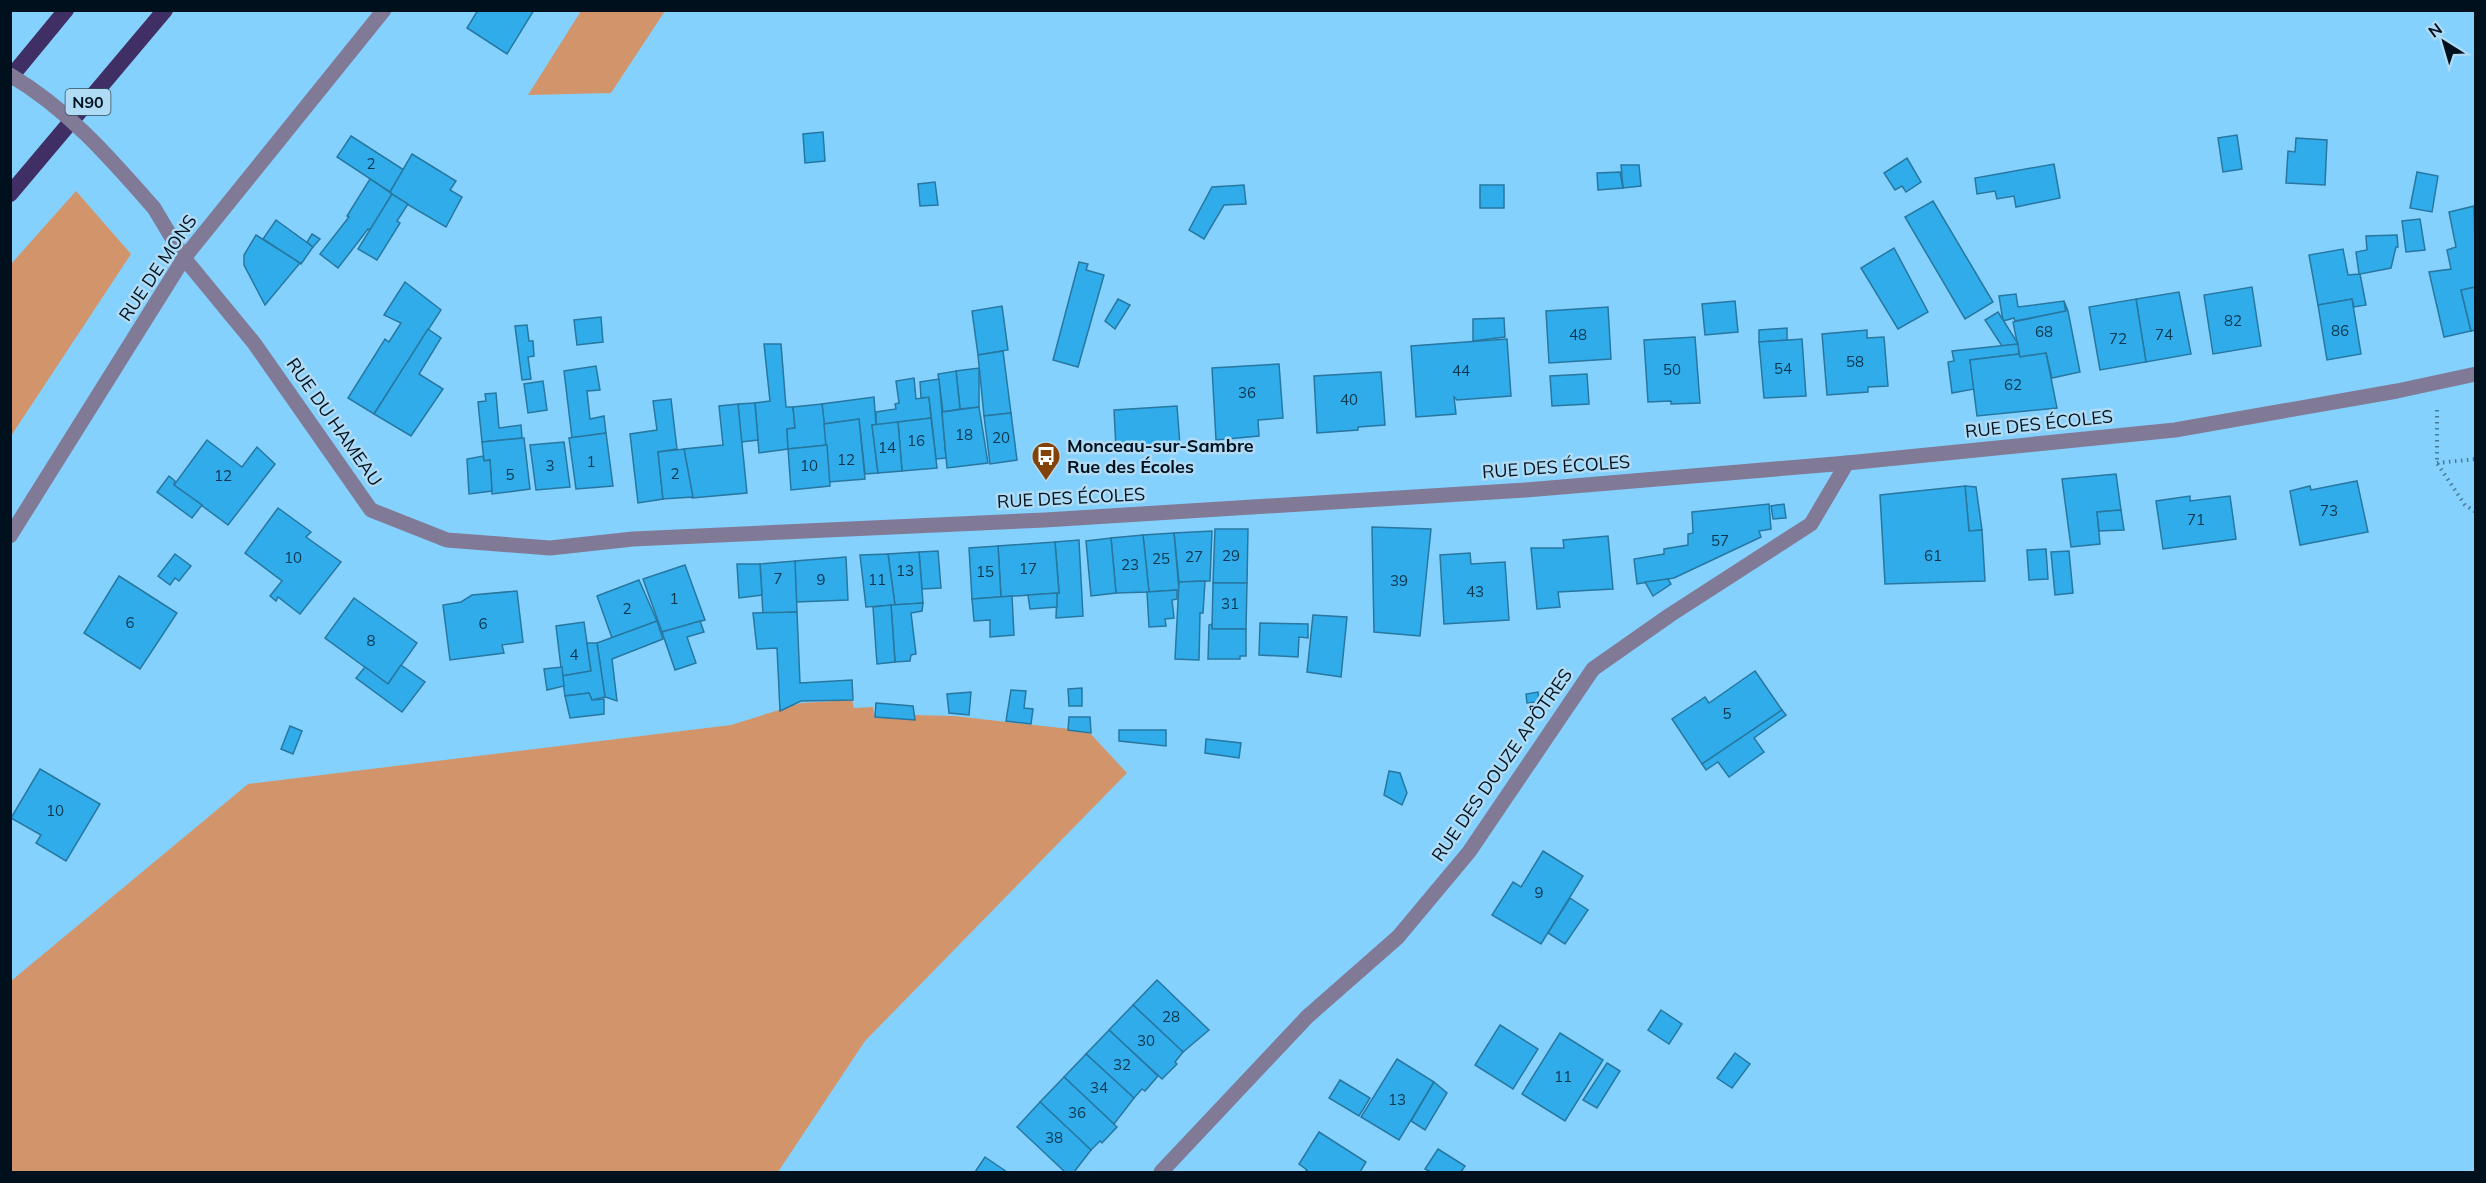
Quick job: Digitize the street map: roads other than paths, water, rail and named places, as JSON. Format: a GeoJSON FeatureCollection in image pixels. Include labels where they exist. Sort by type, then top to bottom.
{"type":"FeatureCollection","features":[{"type":"Feature","properties":{"kind":"highway"},"geometry":{"type":"LineString","coordinates":[[10,76],[66,10]]}},
{"type":"Feature","properties":{"kind":"highway","name":"N90"},"geometry":{"type":"LineString","coordinates":[[10,194],[165,10]]}},
{"type":"Feature","properties":{"kind":"street","name":"RUE DE MONS"},"geometry":{"type":"LineString","coordinates":[[10,537],[184,258],[384,10]]}},
{"type":"Feature","properties":{"kind":"street","name":"RUE DU HAMEAU"},"geometry":{"type":"LineString","coordinates":[[10,76],[29,86],[92,138],[154,208],[184,258],[254,343],[371,510],[447,540],[550,548],[633,539]]}},
{"type":"Feature","properties":{"kind":"street","name":"RUE DES ÉCOLES"},"geometry":{"type":"LineString","coordinates":[[633,539],[1056,519],[1479,493],[1847,463],[2175,430],[2475,374]]}},
{"type":"Feature","properties":{"kind":"street","name":"RUE DES DOUZE APÔTRES"},"geometry":{"type":"LineString","coordinates":[[1161,1173],[1307,1017],[1398,937],[1469,852],[1593,669],[1670,615],[1811,524],[1847,463]]}},
{"type":"Feature","properties":{"kind":"place","name":"Monceau-sur-Sambre Rue des Écoles"},"geometry":{"type":"Point","coordinates":[1046,482]}}]}
